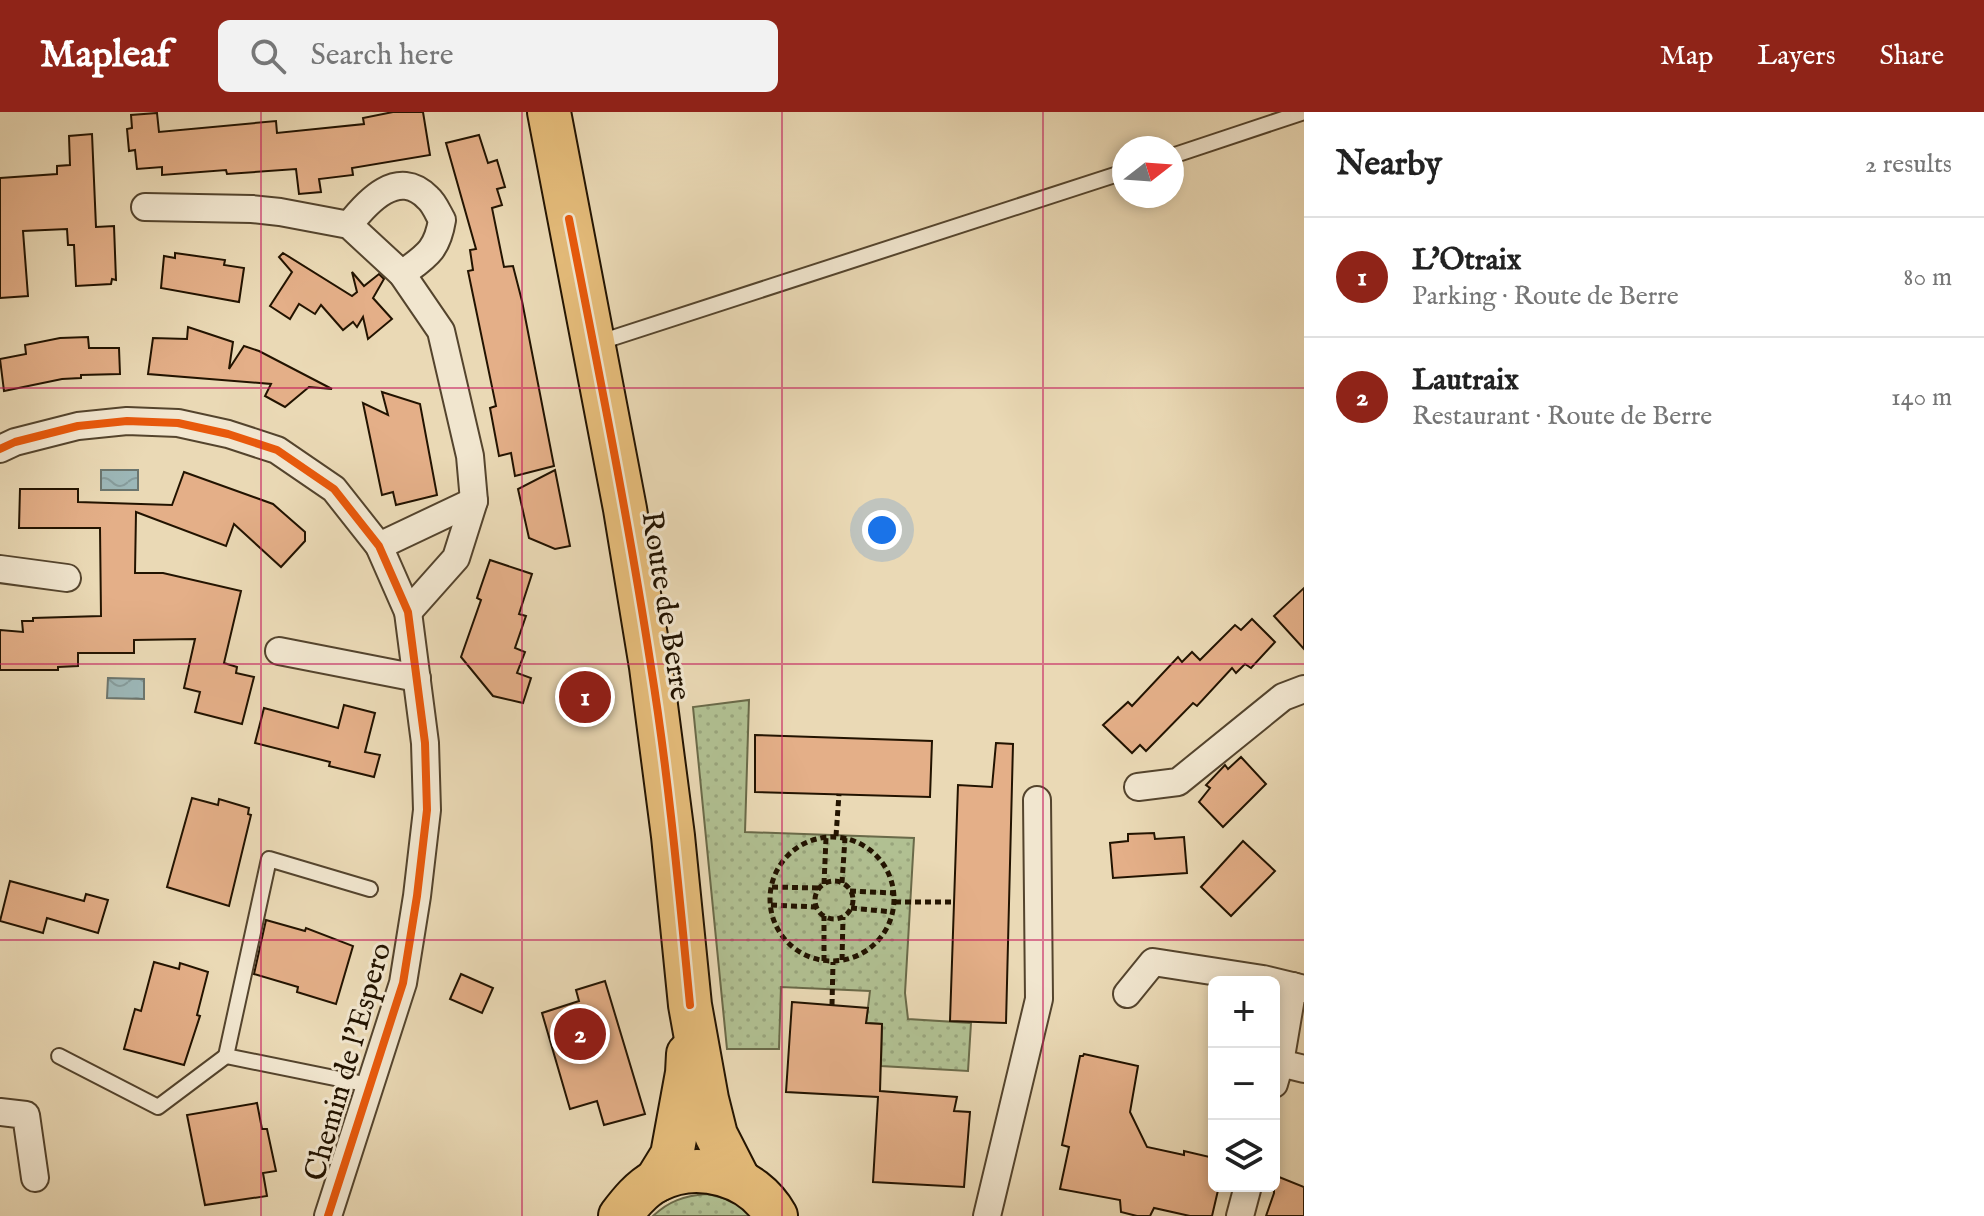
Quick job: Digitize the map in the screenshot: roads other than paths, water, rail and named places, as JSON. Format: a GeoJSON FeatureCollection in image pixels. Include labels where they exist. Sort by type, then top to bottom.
{"type":"FeatureCollection","features":[{"type":"Feature","properties":{"kind":"main road","name":"Route de Berre"},"geometry":{"type":"LineString","coordinates":[[549,112],[653,680],[672,821],[690,1005],[715,1130],[739,1180]]}},
{"type":"Feature","properties":{"kind":"main road","name":"Route de Berre"},"geometry":{"type":"LineString","coordinates":[[656,1181],[672,1155],[687,1073],[690,1005]]}},
{"type":"Feature","properties":{"kind":"main road"},"geometry":{"type":"LineString","coordinates":[[620,1216],[635,1197],[656,1181],[683,1172],[712,1171],[739,1180],[768,1202],[776,1216]]}},
{"type":"Feature","properties":{"kind":"street"},"geometry":{"type":"LineString","coordinates":[[349,225],[366,203],[387,188],[406,186],[428,197],[442,220],[439,240],[424,258],[402,274]]}},
{"type":"Feature","properties":{"kind":"street"},"geometry":{"type":"LineString","coordinates":[[145,207],[252,209],[349,225],[402,274],[441,331],[470,456],[474,501],[456,558],[408,612]]}},
{"type":"Feature","properties":{"kind":"street","name":"Chemin de l'Espero"},"geometry":{"type":"LineString","coordinates":[[0,449],[15,442],[78,426],[127,421],[178,423],[228,434],[277,450],[334,489],[379,546],[408,612],[425,743],[427,810],[417,896],[403,983],[331,1214]]}},
{"type":"Feature","properties":{"kind":"street"},"geometry":{"type":"LineString","coordinates":[[379,546],[474,501]]}},
{"type":"Feature","properties":{"kind":"street"},"geometry":{"type":"LineString","coordinates":[[0,569],[67,578]]}},
{"type":"Feature","properties":{"kind":"street"},"geometry":{"type":"LineString","coordinates":[[279,651],[417,678]]}},
{"type":"Feature","properties":{"kind":"street"},"geometry":{"type":"LineString","coordinates":[[1138,787],[1178,782],[1283,697],[1304,689]]}},
{"type":"Feature","properties":{"kind":"street"},"geometry":{"type":"LineString","coordinates":[[987,1216],[1039,999],[1037,800]]}},
{"type":"Feature","properties":{"kind":"street"},"geometry":{"type":"LineString","coordinates":[[1127,994],[1153,962],[1263,979],[1298,988],[1286,1072]]}},
{"type":"Feature","properties":{"kind":"street"},"geometry":{"type":"LineString","coordinates":[[0,1112],[26,1115],[35,1178]]}},
{"type":"Feature","properties":{"kind":"street"},"geometry":{"type":"LineString","coordinates":[[1240,1216],[1246,1192]]}},
{"type":"Feature","properties":{"kind":"lane"},"geometry":{"type":"LineString","coordinates":[[1184,152],[1304,112]]}},
{"type":"Feature","properties":{"kind":"lane"},"geometry":{"type":"LineString","coordinates":[[593,344],[1112,176]]}},
{"type":"Feature","properties":{"kind":"lane"},"geometry":{"type":"LineString","coordinates":[[59,1056],[158,1107],[226,1056],[269,859],[370,889]]}},
{"type":"Feature","properties":{"kind":"lane"},"geometry":{"type":"LineString","coordinates":[[226,1056],[369,1085]]}},
{"type":"Feature","properties":{"kind":"water"},"geometry":{"type":"Polygon","coordinates":[[[101,470],[138,470],[138,490],[101,490],[101,470]]]}},
{"type":"Feature","properties":{"kind":"water"},"geometry":{"type":"Polygon","coordinates":[[[108,678],[144,679],[144,699],[107,698],[108,678]]]}},
{"type":"Feature","properties":{"kind":"place","name":"L'Otraix"},"geometry":{"type":"Point","coordinates":[585,697]}},
{"type":"Feature","properties":{"kind":"place","name":"Lautraix"},"geometry":{"type":"Point","coordinates":[580,1034]}}]}
